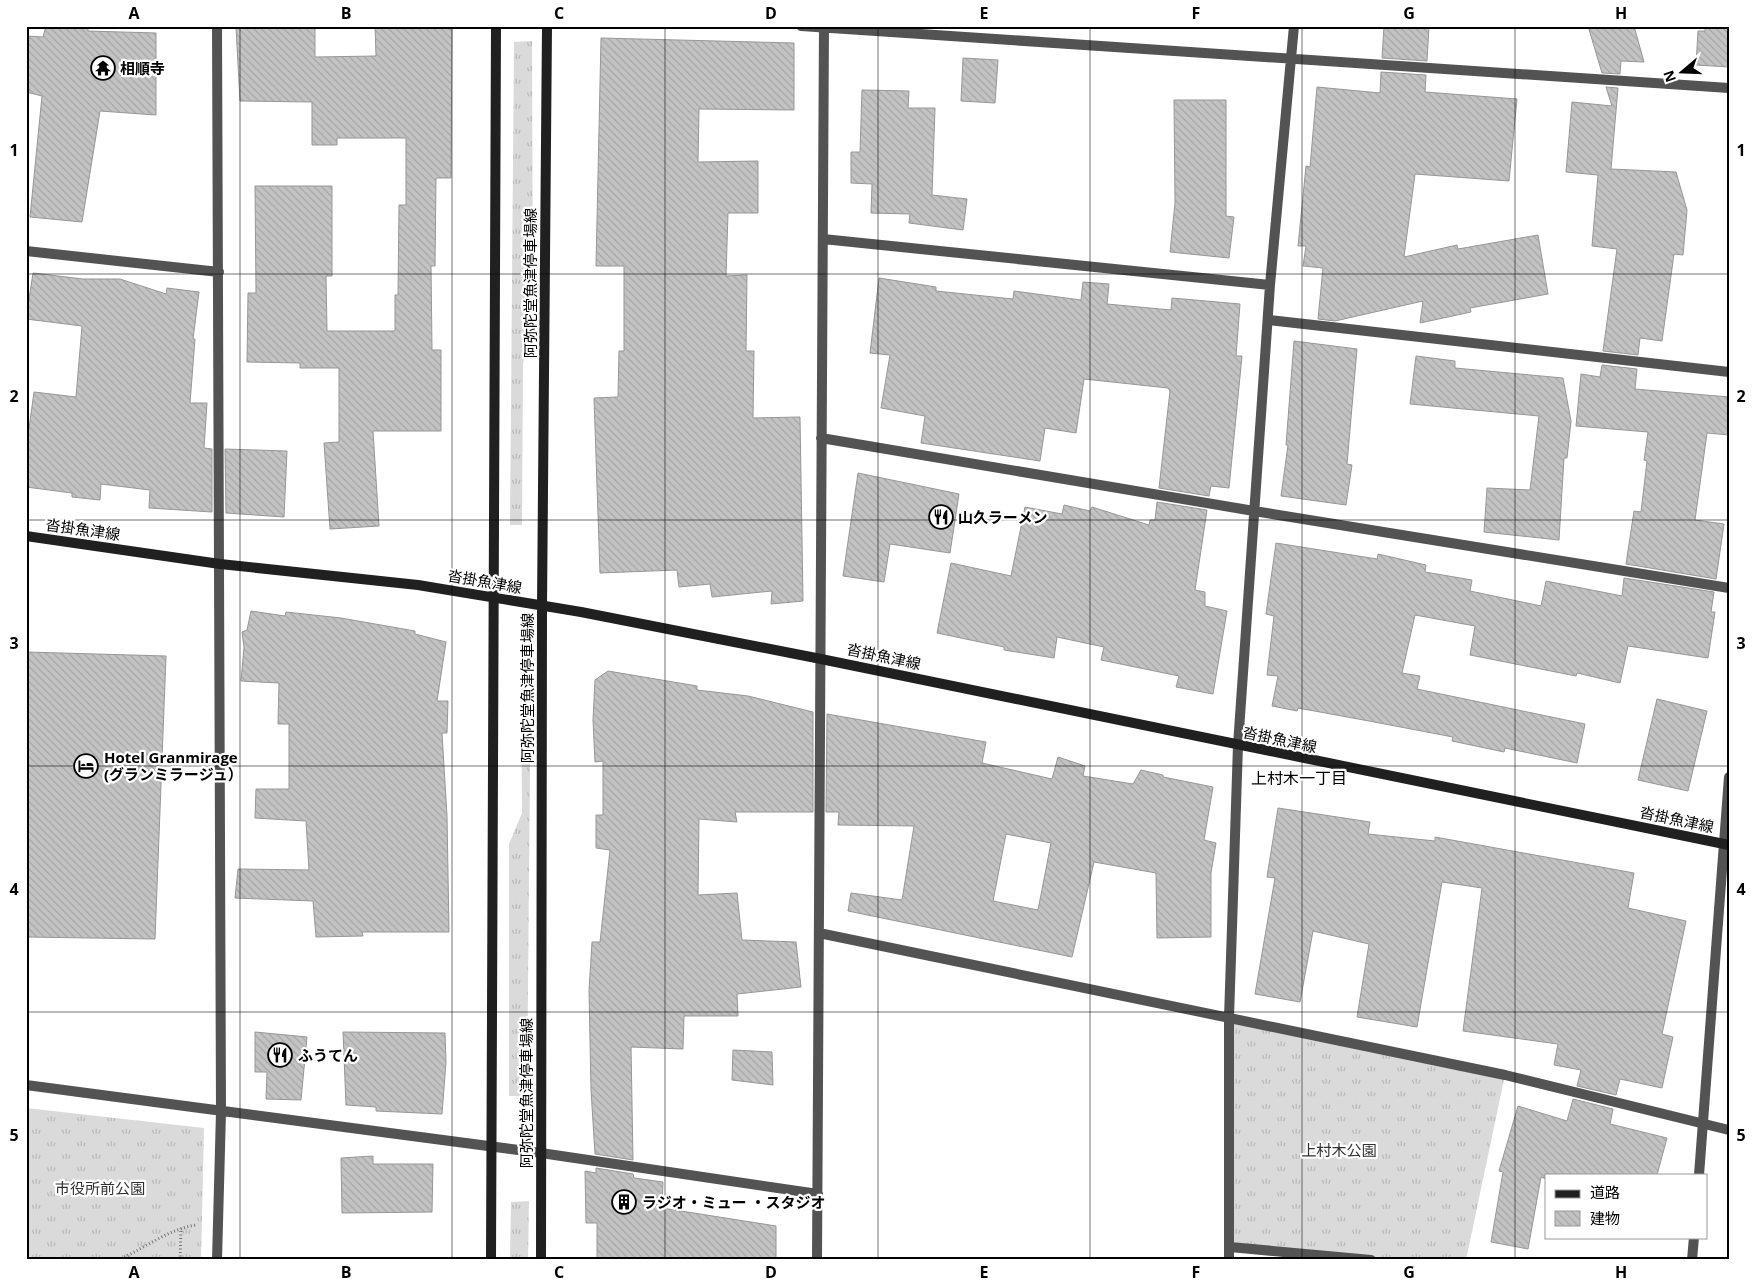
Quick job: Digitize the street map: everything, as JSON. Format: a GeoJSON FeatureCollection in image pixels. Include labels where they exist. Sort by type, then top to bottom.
{"type":"FeatureCollection","features":[{"type":"Feature","properties":{"kind":"main road"},"geometry":{"type":"LineString","coordinates":[[491,1260],[496,26]]}},
{"type":"Feature","properties":{"kind":"main road","name":"阿弥陀堂魚津停車場線"},"geometry":{"type":"LineString","coordinates":[[541,1260],[542,606],[547,26]]}},
{"type":"Feature","properties":{"kind":"main road","name":"沓掛魚津線"},"geometry":{"type":"LineString","coordinates":[[26,536],[220,564],[418,585],[542,606],[821,658],[1725,845]]}},
{"type":"Feature","properties":{"kind":"street"},"geometry":{"type":"LineString","coordinates":[[217,26],[221,1112],[217,1260]]}},
{"type":"Feature","properties":{"kind":"street"},"geometry":{"type":"LineString","coordinates":[[801,26],[1729,88]]}},
{"type":"Feature","properties":{"kind":"street"},"geometry":{"type":"LineString","coordinates":[[1229,1260],[1229,1018],[1238,745],[1270,285],[1294,26]]}},
{"type":"Feature","properties":{"kind":"street"},"geometry":{"type":"LineString","coordinates":[[817,1260],[824,27]]}},
{"type":"Feature","properties":{"kind":"street"},"geometry":{"type":"LineString","coordinates":[[823,239],[1270,285]]}},
{"type":"Feature","properties":{"kind":"street"},"geometry":{"type":"LineString","coordinates":[[26,251],[219,272]]}},
{"type":"Feature","properties":{"kind":"street"},"geometry":{"type":"LineString","coordinates":[[1269,320],[1729,372]]}},
{"type":"Feature","properties":{"kind":"street"},"geometry":{"type":"LineString","coordinates":[[822,438],[1254,512],[1729,588]]}},
{"type":"Feature","properties":{"kind":"street"},"geometry":{"type":"LineString","coordinates":[[1699,1174],[1729,777]]}},
{"type":"Feature","properties":{"kind":"street"},"geometry":{"type":"LineString","coordinates":[[819,933],[1505,1075],[1729,1130]]}},
{"type":"Feature","properties":{"kind":"street"},"geometry":{"type":"LineString","coordinates":[[26,1085],[491,1146],[818,1194]]}},
{"type":"Feature","properties":{"kind":"street"},"geometry":{"type":"LineString","coordinates":[[1692,1260],[1694,1238]]}},
{"type":"Feature","properties":{"kind":"street"},"geometry":{"type":"LineString","coordinates":[[1230,1247],[1371,1260]]}},
{"type":"Feature","properties":{"kind":"path"},"geometry":{"type":"LineString","coordinates":[[118,1260],[181,1227],[218,1223]]}},
{"type":"Feature","properties":{"kind":"path"},"geometry":{"type":"LineString","coordinates":[[180,1260],[181,1227]]}},
{"type":"Feature","properties":{"kind":"green space"},"geometry":{"type":"Polygon","coordinates":[[[532,41],[533,314],[523,364],[522,525],[510,525],[514,42],[532,41]]]}},
{"type":"Feature","properties":{"kind":"green space"},"geometry":{"type":"Polygon","coordinates":[[[531,665],[527,1096],[509,1096],[509,844],[522,813],[521,666],[531,665]]]}},
{"type":"Feature","properties":{"kind":"green space","name":"上村木公園"},"geometry":{"type":"Polygon","coordinates":[[[1229,1018],[1505,1075],[1466,1260],[1371,1260],[1230,1247],[1229,1018]]]}},
{"type":"Feature","properties":{"kind":"green space","name":"市役所前公園"},"geometry":{"type":"Polygon","coordinates":[[[26,1108],[204,1128],[201,1260],[26,1260],[26,1108]]]}},
{"type":"Feature","properties":{"kind":"green space"},"geometry":{"type":"Polygon","coordinates":[[[529,1201],[528,1260],[510,1260],[511,1202],[529,1201]]]}},
{"type":"Feature","properties":{"kind":"building"},"geometry":{"type":"Polygon","coordinates":[[[46,26],[88,26],[88,31],[156,33],[156,115],[100,111],[82,222],[30,217],[42,96],[26,92],[26,36],[43,37],[46,26]]]}},
{"type":"Feature","properties":{"kind":"building"},"geometry":{"type":"Polygon","coordinates":[[[315,26],[315,57],[376,56],[375,26],[452,26],[451,178],[436,178],[435,266],[431,266],[432,350],[441,350],[441,431],[373,431],[379,526],[330,529],[324,443],[339,442],[339,368],[300,368],[300,363],[247,362],[248,293],[256,293],[255,186],[332,186],[332,276],[326,276],[327,331],[395,331],[395,295],[398,295],[399,205],[406,205],[406,138],[337,138],[337,145],[312,145],[312,102],[240,101],[236,27],[315,26]]]}},
{"type":"Feature","properties":{"kind":"building"},"geometry":{"type":"Polygon","coordinates":[[[1384,26],[1429,26],[1427,61],[1382,58],[1384,26]]]}},
{"type":"Feature","properties":{"kind":"building"},"geometry":{"type":"Polygon","coordinates":[[[1588,26],[1634,26],[1644,62],[1621,61],[1620,74],[1602,73],[1588,26]]]}},
{"type":"Feature","properties":{"kind":"building"},"geometry":{"type":"Polygon","coordinates":[[[1705,26],[1729,26],[1729,67],[1696,65],[1698,31],[1705,31],[1705,26]]]}},
{"type":"Feature","properties":{"kind":"building"},"geometry":{"type":"Polygon","coordinates":[[[601,38],[794,43],[794,110],[699,109],[698,162],[758,161],[758,213],[728,213],[726,276],[747,275],[746,351],[754,351],[753,418],[800,417],[803,601],[771,604],[772,591],[712,597],[710,584],[679,587],[677,570],[600,573],[594,398],[618,397],[619,351],[624,351],[624,266],[596,266],[601,38]]]}},
{"type":"Feature","properties":{"kind":"building"},"geometry":{"type":"Polygon","coordinates":[[[963,58],[998,60],[995,103],[961,101],[963,58]]]}},
{"type":"Feature","properties":{"kind":"building"},"geometry":{"type":"Polygon","coordinates":[[[1381,72],[1426,75],[1425,92],[1517,99],[1509,181],[1415,174],[1404,257],[1457,245],[1458,249],[1538,235],[1548,294],[1470,308],[1471,312],[1420,323],[1423,301],[1335,321],[1318,319],[1323,268],[1303,266],[1306,246],[1298,246],[1306,166],[1310,167],[1317,87],[1380,93],[1381,72]]]}},
{"type":"Feature","properties":{"kind":"building"},"geometry":{"type":"Polygon","coordinates":[[[1606,87],[1618,88],[1611,169],[1676,172],[1687,210],[1683,255],[1674,254],[1662,341],[1640,338],[1638,355],[1603,351],[1617,249],[1592,246],[1598,175],[1566,172],[1572,102],[1612,106],[1606,87]]]}},
{"type":"Feature","properties":{"kind":"building"},"geometry":{"type":"Polygon","coordinates":[[[862,90],[909,91],[908,108],[935,108],[932,195],[967,199],[963,230],[909,223],[910,214],[871,213],[872,184],[851,183],[851,152],[860,152],[862,90]]]}},
{"type":"Feature","properties":{"kind":"building"},"geometry":{"type":"Polygon","coordinates":[[[1174,100],[1226,100],[1226,216],[1234,217],[1229,258],[1170,252],[1175,203],[1174,100]]]}},
{"type":"Feature","properties":{"kind":"building"},"geometry":{"type":"Polygon","coordinates":[[[33,273],[83,279],[120,279],[166,294],[167,288],[199,292],[193,339],[195,339],[190,403],[207,403],[204,448],[212,449],[212,512],[149,508],[150,490],[101,484],[100,500],[72,497],[72,493],[26,487],[26,450],[34,392],[76,397],[82,326],[26,319],[33,273]]]}},
{"type":"Feature","properties":{"kind":"building"},"geometry":{"type":"Polygon","coordinates":[[[879,278],[936,287],[936,291],[1013,299],[1014,291],[1081,300],[1083,282],[1109,284],[1107,304],[1171,310],[1172,298],[1240,304],[1236,356],[1242,356],[1229,488],[1211,486],[1209,496],[1159,488],[1170,391],[1168,388],[1084,379],[1076,433],[1045,428],[1040,461],[921,443],[925,416],[881,408],[890,355],[870,353],[879,278]]]}},
{"type":"Feature","properties":{"kind":"building"},"geometry":{"type":"Polygon","coordinates":[[[1294,341],[1357,349],[1347,464],[1352,465],[1346,505],[1281,496],[1288,445],[1286,445],[1294,341]]]}},
{"type":"Feature","properties":{"kind":"building"},"geometry":{"type":"Polygon","coordinates":[[[1416,356],[1455,361],[1455,368],[1563,378],[1571,421],[1567,458],[1564,458],[1559,540],[1484,532],[1487,488],[1530,490],[1539,416],[1410,404],[1416,356]]]}},
{"type":"Feature","properties":{"kind":"building"},"geometry":{"type":"Polygon","coordinates":[[[1602,365],[1637,369],[1635,389],[1729,397],[1729,435],[1707,433],[1695,520],[1724,524],[1716,579],[1626,564],[1634,511],[1641,512],[1647,461],[1644,460],[1648,432],[1576,426],[1581,374],[1600,377],[1602,365]]]}},
{"type":"Feature","properties":{"kind":"building"},"geometry":{"type":"Polygon","coordinates":[[[225,449],[287,451],[284,517],[226,513],[225,449]]]}},
{"type":"Feature","properties":{"kind":"building"},"geometry":{"type":"Polygon","coordinates":[[[858,473],[959,494],[950,553],[890,544],[884,582],[843,576],[858,473]]]}},
{"type":"Feature","properties":{"kind":"building"},"geometry":{"type":"Polygon","coordinates":[[[1157,502],[1207,510],[1195,590],[1205,592],[1205,606],[1227,611],[1213,694],[1176,687],[1179,676],[1101,660],[1104,647],[1057,637],[1054,658],[1004,650],[1004,647],[937,633],[951,563],[1011,576],[1025,507],[1062,514],[1064,505],[1090,511],[1092,507],[1149,525],[1150,520],[1155,520],[1157,502]]]}},
{"type":"Feature","properties":{"kind":"building"},"geometry":{"type":"Polygon","coordinates":[[[1276,543],[1377,559],[1378,554],[1426,565],[1425,572],[1472,580],[1470,591],[1541,606],[1546,581],[1622,596],[1624,578],[1714,592],[1711,612],[1715,612],[1708,658],[1628,646],[1620,683],[1577,673],[1576,676],[1470,655],[1475,626],[1415,615],[1402,673],[1420,676],[1417,689],[1585,724],[1577,763],[1505,748],[1504,752],[1452,741],[1453,737],[1369,721],[1298,708],[1297,711],[1272,706],[1278,676],[1267,675],[1274,616],[1266,614],[1276,543]]]}},
{"type":"Feature","properties":{"kind":"building"},"geometry":{"type":"Polygon","coordinates":[[[251,611],[285,616],[286,612],[341,618],[415,631],[415,634],[446,642],[437,701],[448,701],[447,733],[442,733],[447,816],[449,932],[362,932],[363,936],[316,937],[313,901],[235,898],[238,869],[309,870],[306,821],[255,818],[256,789],[289,789],[289,724],[278,724],[279,683],[241,681],[244,647],[242,632],[247,630],[251,611]]]}},
{"type":"Feature","properties":{"kind":"building"},"geometry":{"type":"Polygon","coordinates":[[[26,652],[166,656],[155,939],[26,937],[26,652]]]}},
{"type":"Feature","properties":{"kind":"building"},"geometry":{"type":"Polygon","coordinates":[[[608,671],[697,686],[697,690],[748,696],[813,712],[813,812],[735,812],[737,822],[699,819],[698,895],[737,893],[742,940],[796,942],[801,987],[737,994],[738,1016],[684,1016],[683,1049],[631,1047],[633,1160],[595,1154],[591,1090],[589,990],[592,942],[600,942],[610,850],[596,848],[596,815],[603,815],[603,761],[595,762],[593,720],[595,680],[608,671]]]}},
{"type":"Feature","properties":{"kind":"building"},"geometry":{"type":"Polygon","coordinates":[[[1657,699],[1707,711],[1688,791],[1638,780],[1657,699]]]}},
{"type":"Feature","properties":{"kind":"building"},"geometry":{"type":"Polygon","coordinates":[[[827,714],[986,742],[982,763],[1052,779],[1058,757],[1085,766],[1083,776],[1133,784],[1141,770],[1163,775],[1163,777],[1213,787],[1204,840],[1216,843],[1211,873],[1211,937],[1157,938],[1156,873],[1094,862],[1072,957],[848,911],[851,893],[902,900],[914,826],[838,825],[839,812],[826,812],[827,714]],[[1006,834],[993,901],[1038,910],[1051,843],[1006,834]]]}},
{"type":"Feature","properties":{"kind":"building"},"geometry":{"type":"Polygon","coordinates":[[[1278,808],[1370,822],[1368,834],[1435,841],[1435,837],[1634,873],[1628,908],[1686,921],[1662,1034],[1673,1037],[1662,1088],[1620,1079],[1616,1095],[1577,1086],[1581,1070],[1554,1065],[1558,1044],[1463,1031],[1482,888],[1442,882],[1417,1027],[1357,1017],[1369,944],[1313,931],[1300,1002],[1255,994],[1275,878],[1267,877],[1278,808]]]}},
{"type":"Feature","properties":{"kind":"building","name":"ふうてん"},"geometry":{"type":"Polygon","coordinates":[[[255,1032],[307,1037],[301,1100],[266,1099],[267,1072],[255,1072],[255,1032]]]}},
{"type":"Feature","properties":{"kind":"building"},"geometry":{"type":"Polygon","coordinates":[[[343,1032],[445,1033],[446,1062],[442,1114],[376,1111],[376,1107],[346,1105],[343,1032]]]}},
{"type":"Feature","properties":{"kind":"building"},"geometry":{"type":"Polygon","coordinates":[[[733,1050],[772,1052],[773,1085],[732,1080],[733,1050]]]}},
{"type":"Feature","properties":{"kind":"building"},"geometry":{"type":"Polygon","coordinates":[[[1573,1099],[1613,1109],[1610,1124],[1667,1138],[1657,1174],[1545,1174],[1545,1179],[1541,1177],[1528,1249],[1491,1242],[1503,1172],[1499,1171],[1518,1106],[1567,1121],[1573,1099]]]}},
{"type":"Feature","properties":{"kind":"building"},"geometry":{"type":"Polygon","coordinates":[[[373,1156],[373,1164],[433,1164],[432,1212],[342,1213],[341,1158],[373,1156]]]}},
{"type":"Feature","properties":{"kind":"building"},"geometry":{"type":"Polygon","coordinates":[[[596,1168],[633,1174],[634,1178],[663,1182],[662,1208],[776,1226],[776,1260],[597,1260],[597,1223],[586,1223],[585,1171],[596,1173],[596,1168]]]}},
{"type":"Feature","properties":{"kind":"place","name":"相順寺"},"geometry":{"type":"Point","coordinates":[103,68]}},
{"type":"Feature","properties":{"kind":"place","name":"山久ラーメン"},"geometry":{"type":"Point","coordinates":[941,517]}},
{"type":"Feature","properties":{"kind":"place","name":"Hotel Granmirage (グランミラージュ）"},"geometry":{"type":"Point","coordinates":[86,766]}},
{"type":"Feature","properties":{"kind":"place","name":"ふうてん"},"geometry":{"type":"Point","coordinates":[280,1055]}},
{"type":"Feature","properties":{"kind":"place","name":"ラジオ・ミュー ・スタジオ"},"geometry":{"type":"Point","coordinates":[624,1202]}},
{"type":"Feature","properties":{"kind":"district","name":"上村木一丁目"},"geometry":{"type":"Point","coordinates":[1299,778]}}]}
